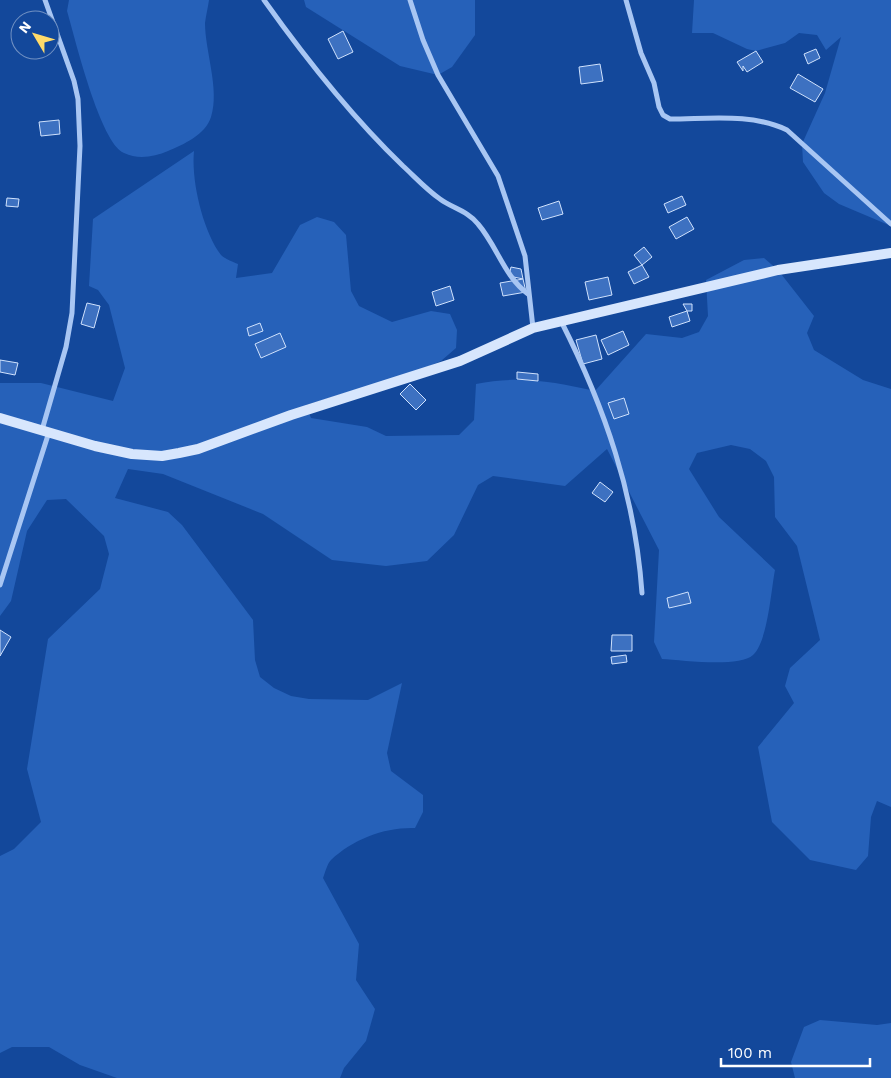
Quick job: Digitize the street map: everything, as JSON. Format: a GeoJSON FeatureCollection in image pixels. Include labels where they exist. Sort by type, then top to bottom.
{"type":"FeatureCollection","features":[{"type":"Feature","properties":{"kind":"street"},"geometry":{"type":"LineString","coordinates":[[0,585],[45,431],[66,347],[75,283],[80,146],[78,99],[74,81],[45,0]]}},
{"type":"Feature","properties":{"kind":"street"},"geometry":{"type":"LineString","coordinates":[[264,0],[296,45],[348,108],[438,198],[478,223],[502,260],[509,276],[528,294]]}},
{"type":"Feature","properties":{"kind":"street"},"geometry":{"type":"LineString","coordinates":[[410,0],[423,40],[438,75],[498,176],[525,256],[533,328]]}},
{"type":"Feature","properties":{"kind":"street"},"geometry":{"type":"LineString","coordinates":[[626,0],[663,115],[670,120],[758,120],[773,123],[787,130],[891,224]]}},
{"type":"Feature","properties":{"kind":"street"},"geometry":{"type":"LineString","coordinates":[[0,418],[95,446],[132,454],[162,456],[198,449],[291,415],[460,361],[533,328],[778,270],[891,253]]}},
{"type":"Feature","properties":{"kind":"street"},"geometry":{"type":"LineString","coordinates":[[561,321],[583,364],[623,474],[634,522],[642,593]]}},
{"type":"Feature","properties":{"kind":"shaded area"},"geometry":{"type":"Polygon","coordinates":[[[69,0],[209,0],[205,23],[214,95],[211,117],[204,129],[180,146],[152,156],[140,157],[129,155],[115,145],[98,111],[82,65],[67,11],[69,0]]]}},
{"type":"Feature","properties":{"kind":"shaded area"},"geometry":{"type":"Polygon","coordinates":[[[304,0],[475,0],[475,35],[452,67],[438,75],[400,66],[306,7],[304,0]]]}},
{"type":"Feature","properties":{"kind":"shaded area"},"geometry":{"type":"Polygon","coordinates":[[[694,0],[891,0],[891,226],[839,204],[824,193],[803,162],[802,144],[825,93],[841,37],[826,50],[817,35],[799,33],[785,43],[756,51],[747,49],[713,33],[692,33],[694,0]]]}},
{"type":"Feature","properties":{"kind":"shaded area"},"geometry":{"type":"Polygon","coordinates":[[[194,151],[196,191],[204,219],[221,255],[238,264],[236,278],[272,273],[300,225],[317,217],[334,222],[346,235],[351,291],[359,306],[392,322],[431,311],[450,314],[457,330],[456,348],[441,361],[374,390],[358,389],[306,405],[311,418],[367,427],[386,436],[459,435],[474,420],[476,384],[491,381],[521,380],[565,385],[595,391],[646,334],[682,338],[699,332],[708,316],[706,280],[744,260],[764,258],[778,270],[814,316],[807,333],[814,350],[863,380],[891,389],[891,807],[877,801],[871,817],[868,856],[856,870],[810,860],[772,822],[758,747],[794,703],[785,686],[790,668],[820,640],[797,546],[775,517],[774,477],[766,461],[750,449],[731,445],[697,453],[689,469],[719,517],[775,570],[768,615],[758,648],[753,655],[746,659],[723,662],[662,659],[654,642],[659,550],[607,449],[565,486],[493,476],[478,485],[454,535],[427,561],[386,566],[332,560],[263,514],[163,474],[128,469],[115,498],[168,512],[182,525],[253,620],[255,660],[260,677],[274,688],[291,696],[309,699],[368,700],[402,683],[387,753],[391,771],[423,795],[423,812],[415,828],[381,832],[349,846],[330,862],[323,878],[359,944],[356,980],[375,1009],[366,1041],[344,1068],[340,1078],[117,1078],[80,1065],[49,1047],[12,1047],[0,1053],[0,856],[14,849],[41,822],[27,769],[48,639],[100,589],[109,554],[104,536],[66,499],[47,500],[27,531],[11,601],[0,616],[0,383],[41,383],[113,401],[125,368],[109,305],[98,290],[89,286],[93,219],[194,151]]]}},
{"type":"Feature","properties":{"kind":"shaded area"},"geometry":{"type":"Polygon","coordinates":[[[820,1020],[877,1025],[891,1023],[891,1078],[795,1078],[791,1062],[804,1027],[820,1020]]]}},
{"type":"Feature","properties":{"kind":"building"},"geometry":{"type":"Polygon","coordinates":[[[343,31],[353,52],[338,59],[328,39],[343,31]]]}},
{"type":"Feature","properties":{"kind":"building"},"geometry":{"type":"Polygon","coordinates":[[[816,49],[820,58],[808,64],[804,54],[816,49]]]}},
{"type":"Feature","properties":{"kind":"building"},"geometry":{"type":"Polygon","coordinates":[[[756,51],[763,62],[747,72],[743,66],[743,71],[737,62],[756,51]]]}},
{"type":"Feature","properties":{"kind":"building"},"geometry":{"type":"Polygon","coordinates":[[[600,64],[603,81],[581,84],[579,67],[600,64]]]}},
{"type":"Feature","properties":{"kind":"building"},"geometry":{"type":"Polygon","coordinates":[[[798,74],[823,89],[815,102],[790,88],[798,74]]]}},
{"type":"Feature","properties":{"kind":"building"},"geometry":{"type":"Polygon","coordinates":[[[59,120],[60,134],[41,136],[39,122],[59,120]]]}},
{"type":"Feature","properties":{"kind":"building"},"geometry":{"type":"Polygon","coordinates":[[[682,196],[686,205],[668,213],[664,204],[682,196]]]}},
{"type":"Feature","properties":{"kind":"building"},"geometry":{"type":"Polygon","coordinates":[[[7,198],[19,199],[18,207],[6,206],[7,198]]]}},
{"type":"Feature","properties":{"kind":"building"},"geometry":{"type":"Polygon","coordinates":[[[559,201],[563,214],[542,220],[538,208],[559,201]]]}},
{"type":"Feature","properties":{"kind":"building"},"geometry":{"type":"Polygon","coordinates":[[[687,217],[694,229],[676,239],[669,227],[687,217]]]}},
{"type":"Feature","properties":{"kind":"building"},"geometry":{"type":"Polygon","coordinates":[[[644,247],[652,257],[642,265],[634,255],[644,247]]]}},
{"type":"Feature","properties":{"kind":"building"},"geometry":{"type":"Polygon","coordinates":[[[642,265],[649,277],[634,284],[628,272],[642,265]]]}},
{"type":"Feature","properties":{"kind":"building"},"geometry":{"type":"Polygon","coordinates":[[[511,267],[521,269],[523,279],[509,276],[511,267]]]}},
{"type":"Feature","properties":{"kind":"building"},"geometry":{"type":"Polygon","coordinates":[[[608,277],[612,295],[589,300],[585,282],[608,277]]]}},
{"type":"Feature","properties":{"kind":"building"},"geometry":{"type":"Polygon","coordinates":[[[523,279],[526,292],[503,296],[500,283],[523,279]]]}},
{"type":"Feature","properties":{"kind":"building"},"geometry":{"type":"Polygon","coordinates":[[[450,286],[454,300],[436,306],[432,292],[450,286]]]}},
{"type":"Feature","properties":{"kind":"building"},"geometry":{"type":"Polygon","coordinates":[[[87,303],[100,306],[94,328],[81,324],[87,303]]]}},
{"type":"Feature","properties":{"kind":"building"},"geometry":{"type":"Polygon","coordinates":[[[683,304],[692,304],[692,311],[687,311],[683,304]]]}},
{"type":"Feature","properties":{"kind":"building"},"geometry":{"type":"Polygon","coordinates":[[[687,311],[690,321],[672,327],[669,317],[687,311]]]}},
{"type":"Feature","properties":{"kind":"building"},"geometry":{"type":"Polygon","coordinates":[[[260,323],[263,331],[249,336],[247,328],[260,323]]]}},
{"type":"Feature","properties":{"kind":"building"},"geometry":{"type":"Polygon","coordinates":[[[623,331],[629,345],[608,355],[601,340],[623,331]]]}},
{"type":"Feature","properties":{"kind":"building"},"geometry":{"type":"Polygon","coordinates":[[[280,333],[286,347],[261,358],[255,344],[280,333]]]}},
{"type":"Feature","properties":{"kind":"building"},"geometry":{"type":"Polygon","coordinates":[[[596,335],[602,359],[583,364],[576,340],[596,335]]]}},
{"type":"Feature","properties":{"kind":"building"},"geometry":{"type":"Polygon","coordinates":[[[0,360],[18,363],[15,375],[0,372],[0,360]]]}},
{"type":"Feature","properties":{"kind":"building"},"geometry":{"type":"Polygon","coordinates":[[[517,372],[538,374],[538,381],[517,379],[517,372]]]}},
{"type":"Feature","properties":{"kind":"building"},"geometry":{"type":"Polygon","coordinates":[[[410,384],[426,400],[416,410],[400,394],[410,384]]]}},
{"type":"Feature","properties":{"kind":"building"},"geometry":{"type":"Polygon","coordinates":[[[624,398],[629,414],[614,419],[608,403],[624,398]]]}},
{"type":"Feature","properties":{"kind":"building"},"geometry":{"type":"Polygon","coordinates":[[[600,482],[613,492],[605,502],[592,493],[600,482]]]}},
{"type":"Feature","properties":{"kind":"building"},"geometry":{"type":"Polygon","coordinates":[[[688,592],[691,603],[669,608],[667,598],[688,592]]]}},
{"type":"Feature","properties":{"kind":"building"},"geometry":{"type":"Polygon","coordinates":[[[0,630],[11,637],[0,656],[0,630]]]}},
{"type":"Feature","properties":{"kind":"building"},"geometry":{"type":"Polygon","coordinates":[[[612,635],[632,635],[632,651],[611,651],[612,635]]]}},
{"type":"Feature","properties":{"kind":"building"},"geometry":{"type":"Polygon","coordinates":[[[626,655],[627,662],[612,664],[611,657],[626,655]]]}}]}
